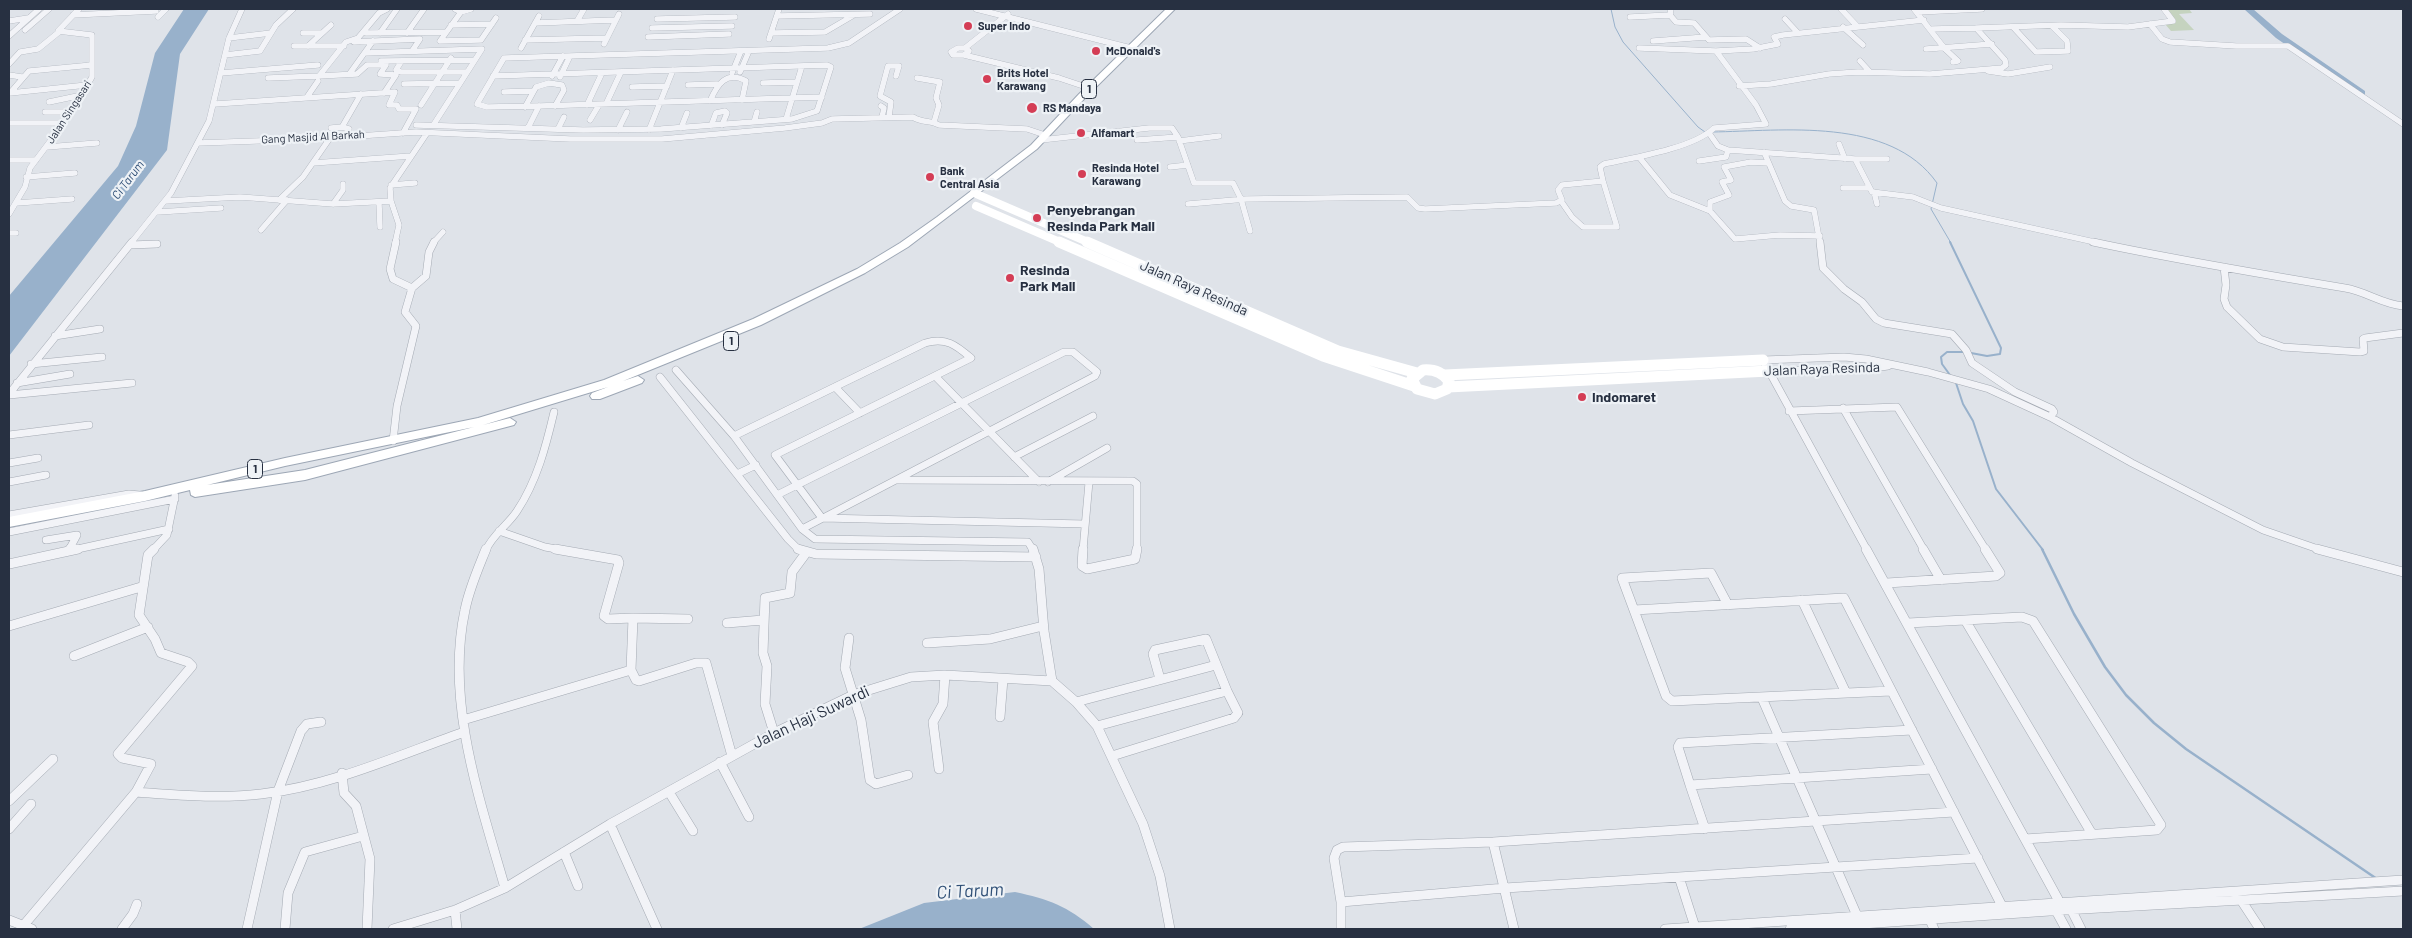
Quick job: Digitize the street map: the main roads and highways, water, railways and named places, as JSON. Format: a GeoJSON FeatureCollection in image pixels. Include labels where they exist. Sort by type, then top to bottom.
{"type":"FeatureCollection","features":[{"type":"Feature","properties":{"kind":"main road","name":"1"},"geometry":{"type":"LineString","coordinates":[[9,527],[320,471],[469,434],[568,405],[672,367],[786,316],[859,279],[917,244],[978,198],[1040,141],[1092,86],[1171,9]]}},
{"type":"Feature","properties":{"kind":"main road","name":"1"},"geometry":{"type":"LineString","coordinates":[[9,522],[145,496],[284,462],[459,427],[562,398],[635,372],[718,339],[792,306],[869,266],[978,198]]}},
{"type":"Feature","properties":{"kind":"main road"},"geometry":{"type":"LineString","coordinates":[[320,471],[314,467],[314,464],[320,457],[330,452]]}},
{"type":"Feature","properties":{"kind":"main road"},"geometry":{"type":"LineString","coordinates":[[284,462],[301,463],[302,465],[299,471],[284,479]]}},
{"type":"Feature","properties":{"kind":"water","name":"Ci Tarum"},"geometry":{"type":"Polygon","coordinates":[[[184,9],[209,9],[180,54],[167,150],[9,356],[9,296],[118,166],[136,126],[155,53],[184,9]]]}},
{"type":"Feature","properties":{"kind":"water"},"geometry":{"type":"Polygon","coordinates":[[[1015,892],[1057,904],[1075,914],[1094,929],[859,929],[924,903],[1015,892]]]}},
{"type":"Feature","properties":{"kind":"waterway"},"geometry":{"type":"LineString","coordinates":[[1611,9],[1615,27],[1623,42],[1698,127],[1705,132]]}},
{"type":"Feature","properties":{"kind":"waterway"},"geometry":{"type":"LineString","coordinates":[[2248,9],[2279,36],[2362,93]]}},
{"type":"Feature","properties":{"kind":"waterway"},"geometry":{"type":"LineString","coordinates":[[1712,132],[1770,130],[1834,132],[1864,137],[1892,147],[1917,162],[1937,183],[1931,209],[1951,243]]}},
{"type":"Feature","properties":{"kind":"waterway"},"geometry":{"type":"LineString","coordinates":[[1950,242],[2001,348],[2000,354],[1987,356],[1971,353]]}},
{"type":"Feature","properties":{"kind":"waterway"},"geometry":{"type":"LineString","coordinates":[[1950,375],[1942,364],[1941,357],[1947,352],[1964,352]]}},
{"type":"Feature","properties":{"kind":"waterway"},"geometry":{"type":"LineString","coordinates":[[1956,383],[1963,404],[1973,421],[1996,489],[2043,550]]}},
{"type":"Feature","properties":{"kind":"waterway"},"geometry":{"type":"LineString","coordinates":[[2042,549],[2074,614],[2105,667],[2126,695],[2154,723],[2186,749],[2377,879]]}},
{"type":"Feature","properties":{"kind":"place","name":"Super Indo"},"geometry":{"type":"Point","coordinates":[968,26]}},
{"type":"Feature","properties":{"kind":"place","name":"McDonald's"},"geometry":{"type":"Point","coordinates":[1096,51]}},
{"type":"Feature","properties":{"kind":"place","name":"Brits Hotel Karawang"},"geometry":{"type":"Point","coordinates":[987,79]}},
{"type":"Feature","properties":{"kind":"place","name":"RS Mandaya"},"geometry":{"type":"Point","coordinates":[1032,108]}},
{"type":"Feature","properties":{"kind":"place","name":"Alfamart"},"geometry":{"type":"Point","coordinates":[1081,133]}},
{"type":"Feature","properties":{"kind":"place","name":"Resinda Hotel Karawang"},"geometry":{"type":"Point","coordinates":[1082,174]}},
{"type":"Feature","properties":{"kind":"place","name":"Bank Central Asia"},"geometry":{"type":"Point","coordinates":[930,177]}},
{"type":"Feature","properties":{"kind":"place","name":"Penyebrangan Resinda Park Mall"},"geometry":{"type":"Point","coordinates":[1037,218]}},
{"type":"Feature","properties":{"kind":"place","name":"Resinda Park Mall"},"geometry":{"type":"Point","coordinates":[1010,278]}},
{"type":"Feature","properties":{"kind":"place","name":"Indomaret"},"geometry":{"type":"Point","coordinates":[1582,397]}}]}
